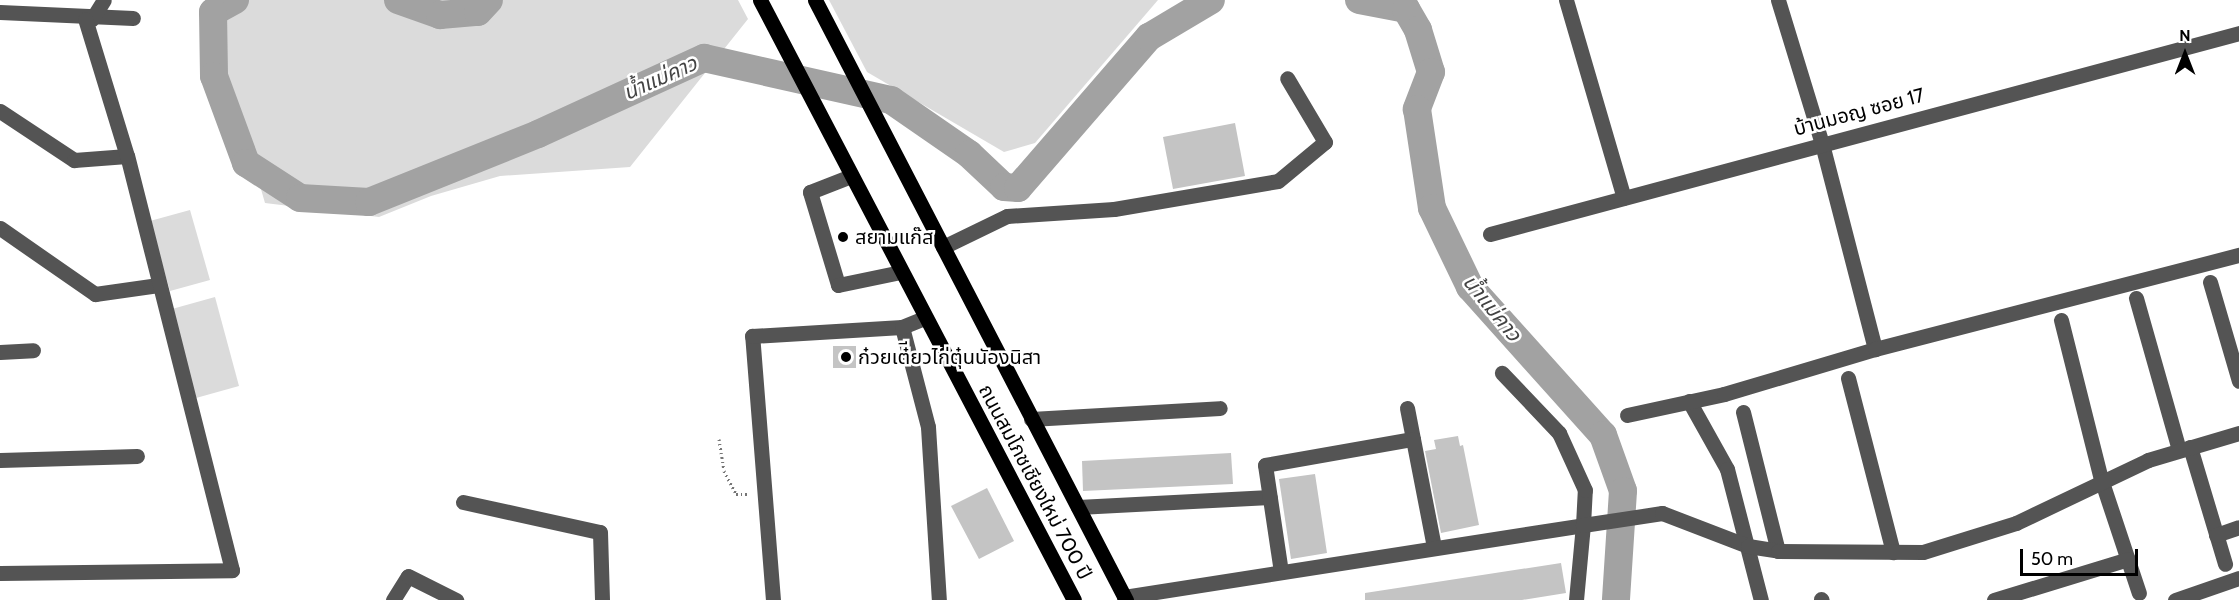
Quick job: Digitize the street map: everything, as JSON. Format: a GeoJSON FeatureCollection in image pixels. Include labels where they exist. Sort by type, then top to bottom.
{"type":"FeatureCollection","features":[{"type":"Feature","properties":{"kind":"main road","name":"ถนนสมโภชเชียงใหม่ 700 ปี"},"geometry":{"type":"LineString","coordinates":[[760,0],[924,318],[1074,600]]}},
{"type":"Feature","properties":{"kind":"main road","name":"ถนนสมโภชเชียงใหม่ 700 ปี"},"geometry":{"type":"LineString","coordinates":[[815,0],[1125,598]]}},
{"type":"Feature","properties":{"kind":"street"},"geometry":{"type":"LineString","coordinates":[[88,19],[104,0]]}},
{"type":"Feature","properties":{"kind":"street"},"geometry":{"type":"LineString","coordinates":[[1566,0],[1624,198]]}},
{"type":"Feature","properties":{"kind":"street"},"geometry":{"type":"LineString","coordinates":[[1778,0],[1822,144],[1875,349]]}},
{"type":"Feature","properties":{"kind":"street"},"geometry":{"type":"LineString","coordinates":[[0,12],[88,19],[133,18]]}},
{"type":"Feature","properties":{"kind":"street"},"geometry":{"type":"LineString","coordinates":[[0,573],[232,570],[127,156],[88,19]]}},
{"type":"Feature","properties":{"kind":"street","name":"บ้านมอญ ซอย 17"},"geometry":{"type":"LineString","coordinates":[[1490,234],[2239,33]]}},
{"type":"Feature","properties":{"kind":"street"},"geometry":{"type":"LineString","coordinates":[[944,247],[1007,216],[1114,209],[1278,182],[1325,142],[1287,78]]}},
{"type":"Feature","properties":{"kind":"street"},"geometry":{"type":"LineString","coordinates":[[0,111],[74,160],[127,156]]}},
{"type":"Feature","properties":{"kind":"street"},"geometry":{"type":"LineString","coordinates":[[851,176],[810,192],[838,285],[901,272]]}},
{"type":"Feature","properties":{"kind":"street"},"geometry":{"type":"LineString","coordinates":[[0,228],[95,294],[158,285]]}},
{"type":"Feature","properties":{"kind":"street"},"geometry":{"type":"LineString","coordinates":[[1628,415],[1689,401],[1875,349],[2239,255]]}},
{"type":"Feature","properties":{"kind":"street"},"geometry":{"type":"LineString","coordinates":[[2210,282],[2239,381]]}},
{"type":"Feature","properties":{"kind":"street"},"geometry":{"type":"LineString","coordinates":[[2136,298],[2225,564]]}},
{"type":"Feature","properties":{"kind":"street"},"geometry":{"type":"LineString","coordinates":[[773,600],[752,336],[902,327],[924,318]]}},
{"type":"Feature","properties":{"kind":"street"},"geometry":{"type":"LineString","coordinates":[[2061,320],[2101,479],[2139,593]]}},
{"type":"Feature","properties":{"kind":"street"},"geometry":{"type":"LineString","coordinates":[[902,327],[928,426],[939,600]]}},
{"type":"Feature","properties":{"kind":"street"},"geometry":{"type":"LineString","coordinates":[[0,352],[33,350]]}},
{"type":"Feature","properties":{"kind":"street"},"geometry":{"type":"LineString","coordinates":[[1502,373],[1559,433],[1585,490],[1590,524],[1576,600]]}},
{"type":"Feature","properties":{"kind":"street"},"geometry":{"type":"LineString","coordinates":[[1848,378],[1893,552]]}},
{"type":"Feature","properties":{"kind":"street"},"geometry":{"type":"LineString","coordinates":[[1689,401],[1727,469],[1761,600]]}},
{"type":"Feature","properties":{"kind":"street"},"geometry":{"type":"LineString","coordinates":[[1031,419],[1220,408]]}},
{"type":"Feature","properties":{"kind":"street"},"geometry":{"type":"LineString","coordinates":[[1407,408],[1434,547]]}},
{"type":"Feature","properties":{"kind":"street"},"geometry":{"type":"LineString","coordinates":[[1743,412],[1778,551]]}},
{"type":"Feature","properties":{"kind":"street"},"geometry":{"type":"LineString","coordinates":[[1125,598],[1434,547],[1662,513],[1748,546],[1778,551],[1923,552],[1972,538],[2071,499],[2101,479],[2185,449],[2239,433]]}},
{"type":"Feature","properties":{"kind":"street"},"geometry":{"type":"LineString","coordinates":[[1281,572],[1265,465],[1413,439]]}},
{"type":"Feature","properties":{"kind":"street"},"geometry":{"type":"LineString","coordinates":[[0,460],[137,456]]}},
{"type":"Feature","properties":{"kind":"street"},"geometry":{"type":"LineString","coordinates":[[1078,507],[1270,497]]}},
{"type":"Feature","properties":{"kind":"street"},"geometry":{"type":"LineString","coordinates":[[463,502],[600,532],[602,600]]}},
{"type":"Feature","properties":{"kind":"street"},"geometry":{"type":"LineString","coordinates":[[2216,535],[2239,527]]}},
{"type":"Feature","properties":{"kind":"street"},"geometry":{"type":"LineString","coordinates":[[1994,600],[2128,559]]}},
{"type":"Feature","properties":{"kind":"street"},"geometry":{"type":"LineString","coordinates":[[393,600],[408,576],[456,600]]}},
{"type":"Feature","properties":{"kind":"street"},"geometry":{"type":"LineString","coordinates":[[2175,600],[2239,578]]}},
{"type":"Feature","properties":{"kind":"path"},"geometry":{"type":"LineString","coordinates":[[718,439],[724,471],[736,494],[764,494]]}},
{"type":"Feature","properties":{"kind":"shaded area"},"geometry":{"type":"Polygon","coordinates":[[[206,0],[738,0],[748,19],[630,167],[500,176],[431,196],[379,217],[265,203],[206,0]]]}},
{"type":"Feature","properties":{"kind":"shaded area"},"geometry":{"type":"Polygon","coordinates":[[[829,0],[1158,0],[1035,143],[1004,152],[867,72],[829,0]]]}},
{"type":"Feature","properties":{"kind":"shaded area"},"geometry":{"type":"Polygon","coordinates":[[[190,210],[210,280],[170,291],[150,221],[190,210]]]}},
{"type":"Feature","properties":{"kind":"shaded area"},"geometry":{"type":"Polygon","coordinates":[[[215,297],[239,386],[196,398],[172,309],[215,297]]]}},
{"type":"Feature","properties":{"kind":"building"},"geometry":{"type":"Polygon","coordinates":[[[1235,123],[1245,176],[1173,189],[1163,137],[1235,123]]]}},
{"type":"Feature","properties":{"kind":"building"},"geometry":{"type":"Polygon","coordinates":[[[833,346],[856,346],[856,368],[833,368],[833,346]]]}},
{"type":"Feature","properties":{"kind":"building"},"geometry":{"type":"Polygon","coordinates":[[[1458,436],[1460,446],[1463,445],[1479,525],[1441,533],[1425,451],[1436,449],[1434,440],[1458,436]]]}},
{"type":"Feature","properties":{"kind":"building"},"geometry":{"type":"Polygon","coordinates":[[[1231,453],[1233,484],[1083,491],[1082,461],[1231,453]]]}},
{"type":"Feature","properties":{"kind":"building"},"geometry":{"type":"Polygon","coordinates":[[[1315,474],[1327,553],[1291,559],[1279,479],[1315,474]]]}},
{"type":"Feature","properties":{"kind":"building"},"geometry":{"type":"Polygon","coordinates":[[[987,488],[1014,541],[979,559],[951,506],[987,488]]]}},
{"type":"Feature","properties":{"kind":"building"},"geometry":{"type":"Polygon","coordinates":[[[1561,563],[1566,593],[1522,600],[1365,600],[1365,593],[1561,563]]]}},
{"type":"Feature","properties":{"kind":"waterway","name":"น้ำแม่คาว"},"geometry":{"type":"LineString","coordinates":[[235,0],[213,12],[214,76],[246,163],[300,198],[369,202],[538,134],[704,58],[891,100],[969,154],[1004,187],[1018,188],[1149,37],[1211,0]]}},
{"type":"Feature","properties":{"kind":"waterway","name":"น้ำแม่คาว"},"geometry":{"type":"LineString","coordinates":[[398,0],[440,15],[478,12],[489,0]]}},
{"type":"Feature","properties":{"kind":"waterway","name":"น้ำแม่คาว"},"geometry":{"type":"LineString","coordinates":[[1359,0],[1406,9],[1418,30],[1431,72],[1417,109],[1432,208],[1470,287],[1603,435],[1623,491],[1616,600]]}},
{"type":"Feature","properties":{"kind":"place","name":"สยามแก๊ส"},"geometry":{"type":"Point","coordinates":[843,237]}},
{"type":"Feature","properties":{"kind":"place","name":"ก๋วยเต๋ียวไก่ตุ๋นนัองนิสา"},"geometry":{"type":"Point","coordinates":[846,357]}}]}
